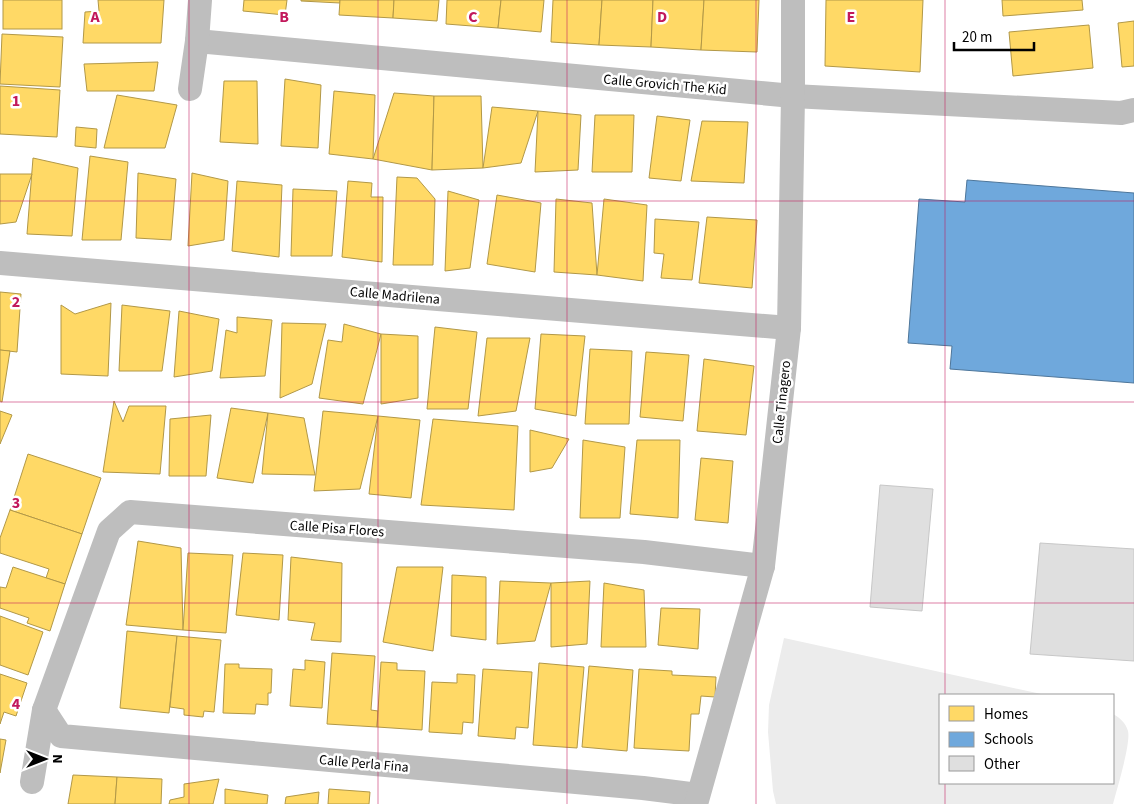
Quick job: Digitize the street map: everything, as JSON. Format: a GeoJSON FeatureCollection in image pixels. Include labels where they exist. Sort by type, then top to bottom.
{"type":"FeatureCollection","features":[{"type":"Feature","properties":{"kind":"street"},"geometry":{"type":"LineString","coordinates":[[190,90],[197,41],[200,0]]}},
{"type":"Feature","properties":{"kind":"street","name":"Calle Tinagero"},"geometry":{"type":"LineString","coordinates":[[697,800],[762,566],[789,328],[793,0]]}},
{"type":"Feature","properties":{"kind":"street","name":"Calle Grovich The Kid"},"geometry":{"type":"LineString","coordinates":[[197,41],[793,96],[1121,113],[1134,110]]}},
{"type":"Feature","properties":{"kind":"street","name":"Calle Madrilena"},"geometry":{"type":"LineString","coordinates":[[0,263],[789,328]]}},
{"type":"Feature","properties":{"kind":"street","name":"Calle Pisa Flores"},"geometry":{"type":"LineString","coordinates":[[32,782],[44,710],[109,531],[130,512],[644,552],[762,566]]}},
{"type":"Feature","properties":{"kind":"street","name":"Calle Perla Fina"},"geometry":{"type":"LineString","coordinates":[[44,710],[60,736],[643,788],[697,800]]}},
{"type":"Feature","properties":{"kind":"shaded area"},"geometry":{"type":"Polygon","coordinates":[[[784,638],[1041,694],[939,694],[939,784],[1114,784],[1114,715],[1124,723],[1128,731],[1128,737],[1113,804],[776,804],[773,791],[768,732],[769,705],[784,638]]]}},
{"type":"Feature","properties":{"kind":"building: Homes"},"geometry":{"type":"Polygon","coordinates":[[[3,0],[62,0],[62,29],[3,29],[3,0]]]}},
{"type":"Feature","properties":{"kind":"building: Homes"},"geometry":{"type":"Polygon","coordinates":[[[98,0],[164,0],[161,43],[83,43],[85,12],[99,11],[98,0]]]}},
{"type":"Feature","properties":{"kind":"building: Homes"},"geometry":{"type":"Polygon","coordinates":[[[244,0],[287,0],[285,15],[243,11],[244,0]]]}},
{"type":"Feature","properties":{"kind":"building: Homes"},"geometry":{"type":"Polygon","coordinates":[[[340,0],[340,3],[301,1],[340,0]]]}},
{"type":"Feature","properties":{"kind":"building: Homes"},"geometry":{"type":"Polygon","coordinates":[[[340,0],[394,0],[393,18],[339,15],[340,0]]]}},
{"type":"Feature","properties":{"kind":"building: Homes"},"geometry":{"type":"Polygon","coordinates":[[[394,0],[439,0],[437,21],[393,18],[394,0]]]}},
{"type":"Feature","properties":{"kind":"building: Homes"},"geometry":{"type":"Polygon","coordinates":[[[447,0],[501,0],[498,28],[446,24],[447,0]]]}},
{"type":"Feature","properties":{"kind":"building: Homes"},"geometry":{"type":"Polygon","coordinates":[[[501,0],[544,0],[541,32],[498,28],[501,0]]]}},
{"type":"Feature","properties":{"kind":"building: Homes"},"geometry":{"type":"Polygon","coordinates":[[[553,0],[602,0],[599,45],[551,42],[553,0]]]}},
{"type":"Feature","properties":{"kind":"building: Homes"},"geometry":{"type":"Polygon","coordinates":[[[602,0],[653,0],[651,47],[599,45],[602,0]]]}},
{"type":"Feature","properties":{"kind":"building: Homes"},"geometry":{"type":"Polygon","coordinates":[[[653,0],[704,0],[701,50],[651,47],[653,0]]]}},
{"type":"Feature","properties":{"kind":"building: Homes"},"geometry":{"type":"Polygon","coordinates":[[[704,0],[759,0],[757,52],[701,50],[704,0]]]}},
{"type":"Feature","properties":{"kind":"building: Homes"},"geometry":{"type":"Polygon","coordinates":[[[826,0],[923,0],[920,72],[825,66],[826,0]]]}},
{"type":"Feature","properties":{"kind":"building: Homes"},"geometry":{"type":"Polygon","coordinates":[[[1002,0],[1082,0],[1083,10],[1003,16],[1002,0]]]}},
{"type":"Feature","properties":{"kind":"building: Homes"},"geometry":{"type":"Polygon","coordinates":[[[1134,21],[1134,66],[1122,67],[1118,23],[1134,21]]]}},
{"type":"Feature","properties":{"kind":"building: Homes"},"geometry":{"type":"Polygon","coordinates":[[[1089,25],[1093,68],[1013,76],[1009,32],[1089,25]]]}},
{"type":"Feature","properties":{"kind":"building: Homes"},"geometry":{"type":"Polygon","coordinates":[[[2,34],[63,37],[60,87],[0,84],[2,34]]]}},
{"type":"Feature","properties":{"kind":"building: Homes"},"geometry":{"type":"Polygon","coordinates":[[[158,62],[154,91],[87,91],[84,64],[158,62]]]}},
{"type":"Feature","properties":{"kind":"building: Homes"},"geometry":{"type":"Polygon","coordinates":[[[285,79],[321,85],[318,148],[281,146],[285,79]]]}},
{"type":"Feature","properties":{"kind":"building: Homes"},"geometry":{"type":"Polygon","coordinates":[[[224,81],[257,81],[258,144],[220,142],[224,81]]]}},
{"type":"Feature","properties":{"kind":"building: Homes"},"geometry":{"type":"Polygon","coordinates":[[[0,86],[60,90],[57,137],[0,134],[0,86]]]}},
{"type":"Feature","properties":{"kind":"building: Homes"},"geometry":{"type":"Polygon","coordinates":[[[334,91],[375,95],[373,159],[329,154],[334,91]]]}},
{"type":"Feature","properties":{"kind":"building: Homes"},"geometry":{"type":"Polygon","coordinates":[[[394,93],[434,96],[432,170],[373,159],[394,93]]]}},
{"type":"Feature","properties":{"kind":"building: Homes"},"geometry":{"type":"Polygon","coordinates":[[[117,95],[177,105],[165,148],[104,148],[117,95]]]}},
{"type":"Feature","properties":{"kind":"building: Homes"},"geometry":{"type":"Polygon","coordinates":[[[434,96],[481,96],[483,168],[432,170],[434,96]]]}},
{"type":"Feature","properties":{"kind":"building: Homes"},"geometry":{"type":"Polygon","coordinates":[[[492,107],[538,111],[521,163],[483,168],[492,107]]]}},
{"type":"Feature","properties":{"kind":"building: Homes"},"geometry":{"type":"Polygon","coordinates":[[[538,111],[581,115],[578,170],[535,172],[538,111]]]}},
{"type":"Feature","properties":{"kind":"building: Homes"},"geometry":{"type":"Polygon","coordinates":[[[595,115],[634,115],[632,172],[592,172],[595,115]]]}},
{"type":"Feature","properties":{"kind":"building: Homes"},"geometry":{"type":"Polygon","coordinates":[[[657,116],[690,120],[681,181],[649,178],[657,116]]]}},
{"type":"Feature","properties":{"kind":"building: Homes"},"geometry":{"type":"Polygon","coordinates":[[[702,121],[748,122],[744,183],[691,181],[702,121]]]}},
{"type":"Feature","properties":{"kind":"building: Homes"},"geometry":{"type":"Polygon","coordinates":[[[76,127],[97,129],[96,148],[75,146],[76,127]]]}},
{"type":"Feature","properties":{"kind":"building: Homes"},"geometry":{"type":"Polygon","coordinates":[[[90,156],[128,162],[121,240],[82,240],[90,156]]]}},
{"type":"Feature","properties":{"kind":"building: Homes"},"geometry":{"type":"Polygon","coordinates":[[[33,158],[78,168],[72,236],[27,234],[33,158]]]}},
{"type":"Feature","properties":{"kind":"building: Homes"},"geometry":{"type":"Polygon","coordinates":[[[138,173],[176,179],[171,240],[136,238],[138,173]]]}},
{"type":"Feature","properties":{"kind":"building: Homes"},"geometry":{"type":"Polygon","coordinates":[[[192,173],[228,181],[224,240],[188,246],[192,173]]]}},
{"type":"Feature","properties":{"kind":"building: Homes"},"geometry":{"type":"Polygon","coordinates":[[[0,174],[32,174],[16,222],[0,224],[0,174]]]}},
{"type":"Feature","properties":{"kind":"building: Homes"},"geometry":{"type":"Polygon","coordinates":[[[397,177],[417,178],[435,199],[433,265],[393,265],[397,177]]]}},
{"type":"Feature","properties":{"kind":"building: Homes"},"geometry":{"type":"Polygon","coordinates":[[[237,181],[282,185],[279,257],[232,251],[237,181]]]}},
{"type":"Feature","properties":{"kind":"building: Homes"},"geometry":{"type":"Polygon","coordinates":[[[348,181],[372,183],[371,197],[383,197],[382,262],[342,257],[348,181]]]}},
{"type":"Feature","properties":{"kind":"building: Homes"},"geometry":{"type":"Polygon","coordinates":[[[293,189],[337,191],[332,256],[291,256],[293,189]]]}},
{"type":"Feature","properties":{"kind":"building: Homes"},"geometry":{"type":"Polygon","coordinates":[[[448,191],[479,200],[470,268],[445,271],[448,191]]]}},
{"type":"Feature","properties":{"kind":"building: Homes"},"geometry":{"type":"Polygon","coordinates":[[[497,195],[541,203],[535,272],[487,264],[497,195]]]}},
{"type":"Feature","properties":{"kind":"building: Homes"},"geometry":{"type":"Polygon","coordinates":[[[556,199],[592,203],[597,275],[554,272],[556,199]]]}},
{"type":"Feature","properties":{"kind":"building: Homes"},"geometry":{"type":"Polygon","coordinates":[[[604,199],[647,205],[643,281],[597,275],[604,199]]]}},
{"type":"Feature","properties":{"kind":"building: Homes"},"geometry":{"type":"Polygon","coordinates":[[[707,217],[757,220],[752,288],[699,283],[707,217]]]}},
{"type":"Feature","properties":{"kind":"building: Homes"},"geometry":{"type":"Polygon","coordinates":[[[655,219],[699,222],[692,280],[661,278],[664,254],[654,253],[655,219]]]}},
{"type":"Feature","properties":{"kind":"building: Homes"},"geometry":{"type":"Polygon","coordinates":[[[0,292],[21,294],[17,352],[0,350],[0,292]]]}},
{"type":"Feature","properties":{"kind":"building: Homes"},"geometry":{"type":"Polygon","coordinates":[[[111,303],[108,376],[61,374],[61,305],[75,314],[111,303]]]}},
{"type":"Feature","properties":{"kind":"building: Homes"},"geometry":{"type":"Polygon","coordinates":[[[122,305],[170,311],[162,371],[119,371],[122,305]]]}},
{"type":"Feature","properties":{"kind":"building: Homes"},"geometry":{"type":"Polygon","coordinates":[[[179,311],[219,319],[212,371],[174,377],[179,311]]]}},
{"type":"Feature","properties":{"kind":"building: Homes"},"geometry":{"type":"Polygon","coordinates":[[[237,317],[272,320],[265,376],[220,378],[226,330],[237,333],[237,317]]]}},
{"type":"Feature","properties":{"kind":"building: Homes"},"geometry":{"type":"Polygon","coordinates":[[[282,323],[326,324],[312,384],[280,398],[282,323]]]}},
{"type":"Feature","properties":{"kind":"building: Homes"},"geometry":{"type":"Polygon","coordinates":[[[344,324],[381,334],[363,404],[319,398],[328,340],[342,342],[344,324]]]}},
{"type":"Feature","properties":{"kind":"building: Homes"},"geometry":{"type":"Polygon","coordinates":[[[435,327],[477,332],[468,409],[427,409],[435,327]]]}},
{"type":"Feature","properties":{"kind":"building: Homes"},"geometry":{"type":"Polygon","coordinates":[[[381,334],[418,336],[418,398],[381,404],[381,334]]]}},
{"type":"Feature","properties":{"kind":"building: Homes"},"geometry":{"type":"Polygon","coordinates":[[[541,334],[585,336],[576,416],[535,409],[541,334]]]}},
{"type":"Feature","properties":{"kind":"building: Homes"},"geometry":{"type":"Polygon","coordinates":[[[487,338],[530,338],[516,411],[478,416],[487,338]]]}},
{"type":"Feature","properties":{"kind":"building: Homes"},"geometry":{"type":"Polygon","coordinates":[[[590,349],[632,351],[629,424],[585,424],[590,349]]]}},
{"type":"Feature","properties":{"kind":"building: Homes"},"geometry":{"type":"Polygon","coordinates":[[[0,350],[10,351],[2,402],[0,401],[0,350]]]}},
{"type":"Feature","properties":{"kind":"building: Homes"},"geometry":{"type":"Polygon","coordinates":[[[646,352],[689,355],[683,421],[640,417],[646,352]]]}},
{"type":"Feature","properties":{"kind":"building: Homes"},"geometry":{"type":"Polygon","coordinates":[[[704,359],[754,366],[746,435],[697,431],[704,359]]]}},
{"type":"Feature","properties":{"kind":"building: Homes"},"geometry":{"type":"Polygon","coordinates":[[[114,401],[123,422],[129,406],[166,406],[160,474],[103,472],[114,401]]]}},
{"type":"Feature","properties":{"kind":"building: Homes"},"geometry":{"type":"Polygon","coordinates":[[[231,408],[268,413],[253,483],[217,478],[231,408]]]}},
{"type":"Feature","properties":{"kind":"building: Homes"},"geometry":{"type":"Polygon","coordinates":[[[0,411],[12,415],[0,444],[0,411]]]}},
{"type":"Feature","properties":{"kind":"building: Homes"},"geometry":{"type":"Polygon","coordinates":[[[323,411],[378,416],[360,489],[314,491],[323,411]]]}},
{"type":"Feature","properties":{"kind":"building: Homes"},"geometry":{"type":"Polygon","coordinates":[[[268,413],[304,418],[315,475],[262,474],[268,413]]]}},
{"type":"Feature","properties":{"kind":"building: Homes"},"geometry":{"type":"Polygon","coordinates":[[[211,415],[206,476],[169,476],[170,419],[211,415]]]}},
{"type":"Feature","properties":{"kind":"building: Homes"},"geometry":{"type":"Polygon","coordinates":[[[378,416],[420,420],[411,498],[369,494],[378,416]]]}},
{"type":"Feature","properties":{"kind":"building: Homes"},"geometry":{"type":"Polygon","coordinates":[[[433,419],[518,426],[514,510],[421,505],[433,419]]]}},
{"type":"Feature","properties":{"kind":"building: Homes"},"geometry":{"type":"Polygon","coordinates":[[[530,430],[569,439],[552,468],[530,472],[530,430]]]}},
{"type":"Feature","properties":{"kind":"building: Homes"},"geometry":{"type":"Polygon","coordinates":[[[583,440],[625,447],[620,518],[580,518],[583,440]]]}},
{"type":"Feature","properties":{"kind":"building: Homes"},"geometry":{"type":"Polygon","coordinates":[[[637,440],[680,440],[678,518],[630,514],[637,440]]]}},
{"type":"Feature","properties":{"kind":"building: Homes"},"geometry":{"type":"Polygon","coordinates":[[[28,454],[101,478],[82,534],[10,510],[28,454]]]}},
{"type":"Feature","properties":{"kind":"building: Homes"},"geometry":{"type":"Polygon","coordinates":[[[701,458],[733,461],[728,523],[695,520],[701,458]]]}},
{"type":"Feature","properties":{"kind":"building: Homes"},"geometry":{"type":"Polygon","coordinates":[[[10,510],[82,534],[65,584],[46,578],[49,569],[0,553],[0,538],[10,510]]]}},
{"type":"Feature","properties":{"kind":"building: Homes"},"geometry":{"type":"Polygon","coordinates":[[[138,541],[181,548],[183,630],[126,625],[138,541]]]}},
{"type":"Feature","properties":{"kind":"building: Homes"},"geometry":{"type":"Polygon","coordinates":[[[188,553],[233,555],[226,633],[183,630],[188,553]]]}},
{"type":"Feature","properties":{"kind":"building: Homes"},"geometry":{"type":"Polygon","coordinates":[[[243,553],[283,555],[279,620],[236,615],[243,553]]]}},
{"type":"Feature","properties":{"kind":"building: Homes"},"geometry":{"type":"Polygon","coordinates":[[[291,557],[342,563],[341,642],[311,640],[315,623],[288,620],[291,557]]]}},
{"type":"Feature","properties":{"kind":"building: Homes"},"geometry":{"type":"Polygon","coordinates":[[[13,567],[65,584],[50,631],[27,623],[29,618],[0,608],[0,587],[6,588],[13,567]]]}},
{"type":"Feature","properties":{"kind":"building: Homes"},"geometry":{"type":"Polygon","coordinates":[[[397,567],[443,567],[433,651],[383,642],[397,567]]]}},
{"type":"Feature","properties":{"kind":"building: Homes"},"geometry":{"type":"Polygon","coordinates":[[[452,575],[486,577],[486,640],[451,636],[452,575]]]}},
{"type":"Feature","properties":{"kind":"building: Homes"},"geometry":{"type":"Polygon","coordinates":[[[500,581],[551,583],[535,641],[497,644],[500,581]]]}},
{"type":"Feature","properties":{"kind":"building: Homes"},"geometry":{"type":"Polygon","coordinates":[[[590,581],[587,644],[551,647],[551,583],[590,581]]]}},
{"type":"Feature","properties":{"kind":"building: Homes"},"geometry":{"type":"Polygon","coordinates":[[[604,583],[644,590],[646,647],[601,647],[604,583]]]}},
{"type":"Feature","properties":{"kind":"building: Homes"},"geometry":{"type":"Polygon","coordinates":[[[661,608],[700,609],[698,649],[658,645],[661,608]]]}},
{"type":"Feature","properties":{"kind":"building: Homes"},"geometry":{"type":"Polygon","coordinates":[[[0,616],[43,632],[28,675],[0,665],[0,616]]]}},
{"type":"Feature","properties":{"kind":"building: Homes"},"geometry":{"type":"Polygon","coordinates":[[[127,631],[177,636],[169,713],[120,708],[127,631]]]}},
{"type":"Feature","properties":{"kind":"building: Homes"},"geometry":{"type":"Polygon","coordinates":[[[177,636],[221,640],[214,712],[204,711],[203,717],[184,715],[184,709],[170,707],[177,636]]]}},
{"type":"Feature","properties":{"kind":"building: Homes"},"geometry":{"type":"Polygon","coordinates":[[[332,653],[375,656],[371,710],[378,711],[377,727],[327,724],[332,653]]]}},
{"type":"Feature","properties":{"kind":"building: Homes"},"geometry":{"type":"Polygon","coordinates":[[[305,660],[325,662],[322,708],[290,706],[293,669],[305,670],[305,660]]]}},
{"type":"Feature","properties":{"kind":"building: Homes"},"geometry":{"type":"Polygon","coordinates":[[[381,662],[397,663],[397,670],[425,671],[422,730],[377,727],[381,662]]]}},
{"type":"Feature","properties":{"kind":"building: Homes"},"geometry":{"type":"Polygon","coordinates":[[[539,663],[584,667],[577,748],[533,745],[539,663]]]}},
{"type":"Feature","properties":{"kind":"building: Homes"},"geometry":{"type":"Polygon","coordinates":[[[225,664],[239,664],[239,668],[272,669],[271,693],[268,693],[268,705],[256,704],[255,714],[223,713],[225,664]]]}},
{"type":"Feature","properties":{"kind":"building: Homes"},"geometry":{"type":"Polygon","coordinates":[[[589,666],[633,670],[627,751],[582,747],[589,666]]]}},
{"type":"Feature","properties":{"kind":"building: Homes"},"geometry":{"type":"Polygon","coordinates":[[[483,669],[532,672],[528,728],[516,727],[515,739],[478,736],[483,669]]]}},
{"type":"Feature","properties":{"kind":"building: Homes"},"geometry":{"type":"Polygon","coordinates":[[[639,669],[672,671],[672,675],[716,677],[715,697],[701,696],[699,714],[691,714],[689,751],[634,748],[639,669]]]}},
{"type":"Feature","properties":{"kind":"building: Homes"},"geometry":{"type":"Polygon","coordinates":[[[0,674],[27,683],[16,716],[4,712],[0,724],[0,674]]]}},
{"type":"Feature","properties":{"kind":"building: Homes"},"geometry":{"type":"Polygon","coordinates":[[[457,674],[475,675],[473,723],[463,722],[462,734],[429,732],[432,682],[457,683],[457,674]]]}},
{"type":"Feature","properties":{"kind":"building: Homes"},"geometry":{"type":"Polygon","coordinates":[[[0,739],[6,740],[0,773],[0,739]]]}},
{"type":"Feature","properties":{"kind":"building: Homes"},"geometry":{"type":"Polygon","coordinates":[[[73,775],[117,777],[115,804],[68,804],[73,775]]]}},
{"type":"Feature","properties":{"kind":"building: Homes"},"geometry":{"type":"Polygon","coordinates":[[[117,777],[162,779],[161,804],[115,804],[117,777]]]}},
{"type":"Feature","properties":{"kind":"building: Homes"},"geometry":{"type":"Polygon","coordinates":[[[219,779],[213,804],[169,804],[170,800],[184,797],[184,784],[219,779]]]}},
{"type":"Feature","properties":{"kind":"building: Homes"},"geometry":{"type":"Polygon","coordinates":[[[225,789],[268,795],[267,804],[225,804],[225,789]]]}},
{"type":"Feature","properties":{"kind":"building: Homes"},"geometry":{"type":"Polygon","coordinates":[[[329,789],[370,792],[369,804],[328,804],[329,789]]]}},
{"type":"Feature","properties":{"kind":"building: Homes"},"geometry":{"type":"Polygon","coordinates":[[[319,792],[318,804],[285,804],[286,797],[319,792]]]}},
{"type":"Feature","properties":{"kind":"building: Schools"},"geometry":{"type":"Polygon","coordinates":[[[967,180],[1134,193],[1134,383],[950,369],[952,346],[908,343],[919,199],[965,202],[967,180]]]}},
{"type":"Feature","properties":{"kind":"building: Other"},"geometry":{"type":"Polygon","coordinates":[[[880,485],[933,489],[922,611],[870,607],[880,485]]]}},
{"type":"Feature","properties":{"kind":"building: Other"},"geometry":{"type":"Polygon","coordinates":[[[1040,543],[1134,549],[1134,661],[1030,654],[1040,543]]]}}]}
